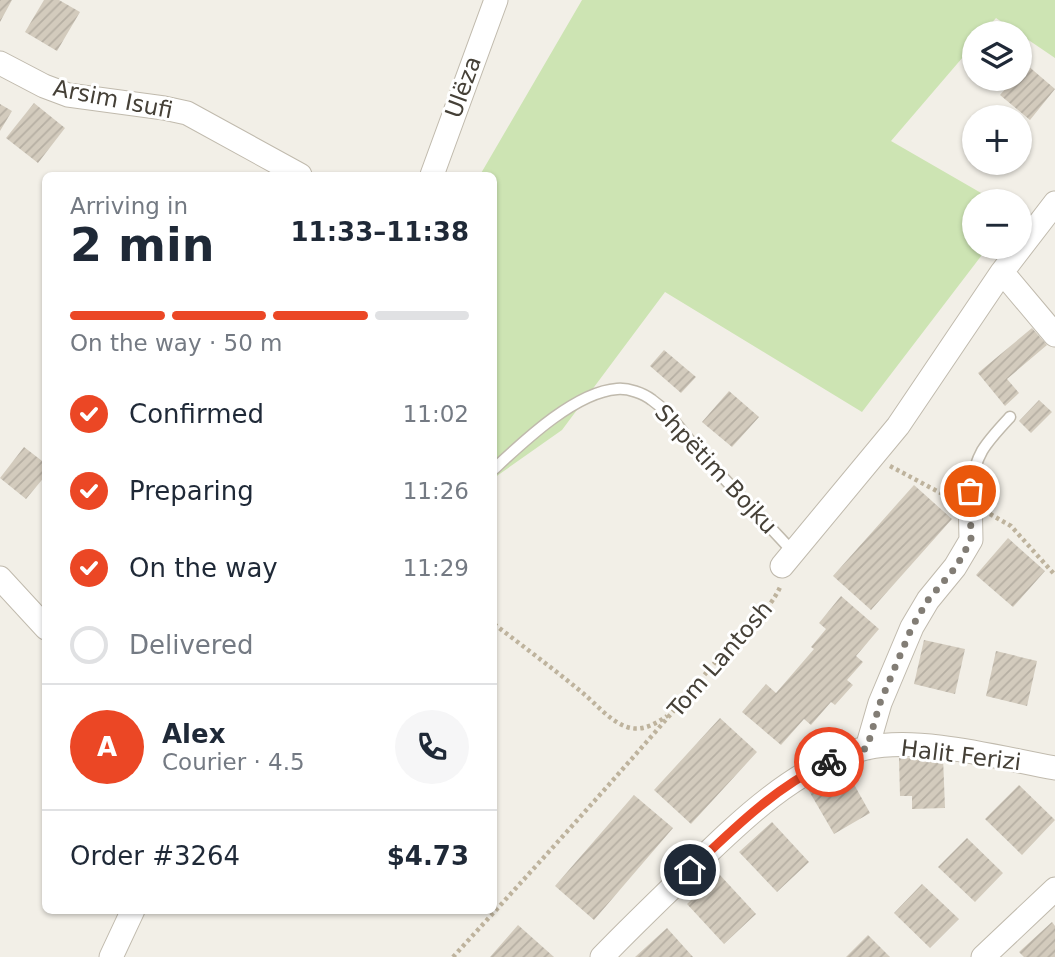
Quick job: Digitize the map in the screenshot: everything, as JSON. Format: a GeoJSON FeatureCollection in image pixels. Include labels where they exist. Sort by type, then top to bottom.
{"type":"FeatureCollection","features":[{"type":"Feature","properties":{"kind":"street","name":"Ulëza"},"geometry":{"type":"LineString","coordinates":[[433,172],[496,0]]}},
{"type":"Feature","properties":{"kind":"street","name":"Arsim Isufi"},"geometry":{"type":"LineString","coordinates":[[0,63],[68,95],[187,113],[295,172]]}},
{"type":"Feature","properties":{"kind":"street"},"geometry":{"type":"LineString","coordinates":[[788,559],[898,426],[1002,272],[1055,203]]}},
{"type":"Feature","properties":{"kind":"street"},"geometry":{"type":"LineString","coordinates":[[1002,272],[1055,334]]}},
{"type":"Feature","properties":{"kind":"street"},"geometry":{"type":"LineString","coordinates":[[867,748],[884,692],[912,627],[928,600],[956,567],[971,540],[970,491]]}},
{"type":"Feature","properties":{"kind":"street"},"geometry":{"type":"LineString","coordinates":[[0,578],[42,624]]}},
{"type":"Feature","properties":{"kind":"street","name":"Halit Ferizi"},"geometry":{"type":"LineString","coordinates":[[602,957],[744,818],[784,788],[819,767],[867,748],[901,745],[932,747],[1055,768]]}},
{"type":"Feature","properties":{"kind":"street"},"geometry":{"type":"LineString","coordinates":[[984,957],[1055,889]]}},
{"type":"Feature","properties":{"kind":"street"},"geometry":{"type":"LineString","coordinates":[[111,957],[131,914]]}},
{"type":"Feature","properties":{"kind":"lane","name":"Shpëtim Bojku"},"geometry":{"type":"LineString","coordinates":[[497,466],[563,411],[594,395],[617,389],[634,391],[650,398],[668,415],[788,559]]}},
{"type":"Feature","properties":{"kind":"lane"},"geometry":{"type":"LineString","coordinates":[[970,491],[978,456],[1010,417]]}},
{"type":"Feature","properties":{"kind":"path","name":"Tom Lantosh"},"geometry":{"type":"LineString","coordinates":[[497,909],[622,773],[777,594],[788,559]]}},
{"type":"Feature","properties":{"kind":"path"},"geometry":{"type":"LineString","coordinates":[[497,626],[616,722],[629,728],[642,728],[655,724],[674,712]]}},
{"type":"Feature","properties":{"kind":"path","name":"Tom Lantosh"},"geometry":{"type":"LineString","coordinates":[[453,957],[492,914]]}},
{"type":"Feature","properties":{"kind":"green space"},"geometry":{"type":"Polygon","coordinates":[[[582,0],[1055,0],[1055,58],[1032,42],[1032,21],[1000,21],[996,18],[993,21],[962,21],[962,58],[891,141],[974,189],[962,189],[962,259],[979,259],[862,412],[665,292],[562,430],[497,476],[497,172],[482,172],[582,0]]]}},
{"type":"Feature","properties":{"kind":"building"},"geometry":{"type":"Polygon","coordinates":[[[0,0],[12,0],[0,22],[0,0]]]}},
{"type":"Feature","properties":{"kind":"building"},"geometry":{"type":"Polygon","coordinates":[[[44,0],[59,0],[80,12],[57,51],[25,32],[44,0]]]}},
{"type":"Feature","properties":{"kind":"building"},"geometry":{"type":"Polygon","coordinates":[[[1032,69],[1055,89],[1032,118],[1032,105],[1012,105],[1000,95],[1004,91],[1032,91],[1032,69]]]}},
{"type":"Feature","properties":{"kind":"building"},"geometry":{"type":"Polygon","coordinates":[[[34,103],[65,128],[38,163],[6,138],[34,103]]]}},
{"type":"Feature","properties":{"kind":"building"},"geometry":{"type":"Polygon","coordinates":[[[0,104],[12,111],[0,131],[0,104]]]}},
{"type":"Feature","properties":{"kind":"building"},"geometry":{"type":"Polygon","coordinates":[[[1032,328],[1047,345],[1007,379],[1019,393],[1005,406],[978,373],[1032,328]]]}},
{"type":"Feature","properties":{"kind":"building"},"geometry":{"type":"Polygon","coordinates":[[[664,350],[696,377],[681,393],[650,366],[664,350]]]}},
{"type":"Feature","properties":{"kind":"building"},"geometry":{"type":"Polygon","coordinates":[[[729,391],[759,417],[732,447],[702,422],[729,391]]]}},
{"type":"Feature","properties":{"kind":"building"},"geometry":{"type":"Polygon","coordinates":[[[1039,400],[1052,412],[1031,433],[1019,421],[1039,400]]]}},
{"type":"Feature","properties":{"kind":"building"},"geometry":{"type":"Polygon","coordinates":[[[24,447],[42,461],[42,480],[26,499],[0,478],[24,447]]]}},
{"type":"Feature","properties":{"kind":"building"},"geometry":{"type":"Polygon","coordinates":[[[914,485],[952,519],[871,610],[833,576],[914,485]]]}},
{"type":"Feature","properties":{"kind":"building"},"geometry":{"type":"Polygon","coordinates":[[[1008,538],[1045,571],[1013,607],[976,575],[1008,538]]]}},
{"type":"Feature","properties":{"kind":"building"},"geometry":{"type":"Polygon","coordinates":[[[841,596],[879,629],[856,656],[863,662],[847,680],[853,685],[835,705],[831,702],[811,725],[804,719],[781,745],[742,712],[766,684],[776,693],[814,649],[811,647],[826,629],[819,623],[841,596]]]}},
{"type":"Feature","properties":{"kind":"building"},"geometry":{"type":"Polygon","coordinates":[[[924,640],[965,649],[955,694],[914,684],[924,640]]]}},
{"type":"Feature","properties":{"kind":"building"},"geometry":{"type":"Polygon","coordinates":[[[996,651],[1037,661],[1027,706],[986,696],[996,651]]]}},
{"type":"Feature","properties":{"kind":"building"},"geometry":{"type":"Polygon","coordinates":[[[720,718],[757,752],[691,824],[654,790],[720,718]]]}},
{"type":"Feature","properties":{"kind":"building"},"geometry":{"type":"Polygon","coordinates":[[[943,757],[945,808],[912,809],[912,796],[900,796],[899,758],[943,757]]]}},
{"type":"Feature","properties":{"kind":"building"},"geometry":{"type":"Polygon","coordinates":[[[846,770],[870,813],[834,834],[809,791],[846,770]]]}},
{"type":"Feature","properties":{"kind":"building"},"geometry":{"type":"Polygon","coordinates":[[[1019,785],[1055,820],[1022,855],[985,819],[1019,785]]]}},
{"type":"Feature","properties":{"kind":"building"},"geometry":{"type":"Polygon","coordinates":[[[634,795],[673,828],[594,920],[555,886],[634,795]]]}},
{"type":"Feature","properties":{"kind":"building"},"geometry":{"type":"Polygon","coordinates":[[[772,822],[809,862],[777,892],[739,852],[772,822]]]}},
{"type":"Feature","properties":{"kind":"building"},"geometry":{"type":"Polygon","coordinates":[[[967,838],[1003,873],[975,902],[938,867],[967,838]]]}},
{"type":"Feature","properties":{"kind":"building"},"geometry":{"type":"Polygon","coordinates":[[[719,874],[756,914],[724,944],[687,904],[719,874]]]}},
{"type":"Feature","properties":{"kind":"building"},"geometry":{"type":"Polygon","coordinates":[[[922,884],[959,919],[930,948],[894,913],[922,884]]]}},
{"type":"Feature","properties":{"kind":"building"},"geometry":{"type":"Polygon","coordinates":[[[1052,922],[1055,926],[1055,957],[1024,957],[1019,952],[1052,922]]]}},
{"type":"Feature","properties":{"kind":"building"},"geometry":{"type":"Polygon","coordinates":[[[518,925],[554,957],[490,957],[518,925]]]}},
{"type":"Feature","properties":{"kind":"building"},"geometry":{"type":"Polygon","coordinates":[[[667,928],[693,957],[635,957],[667,928]]]}},
{"type":"Feature","properties":{"kind":"building"},"geometry":{"type":"Polygon","coordinates":[[[868,935],[890,957],[846,957],[868,935]]]}},
{"type":"Feature","properties":{"kind":"way so far"},"geometry":{"type":"LineString","coordinates":[[829,762],[867,748],[880,703],[912,627],[928,600],[956,567],[971,540],[970,491]]}},
{"type":"Feature","properties":{"kind":"route"},"geometry":{"type":"LineString","coordinates":[[690,870],[744,818],[784,788],[829,762]]}}]}
